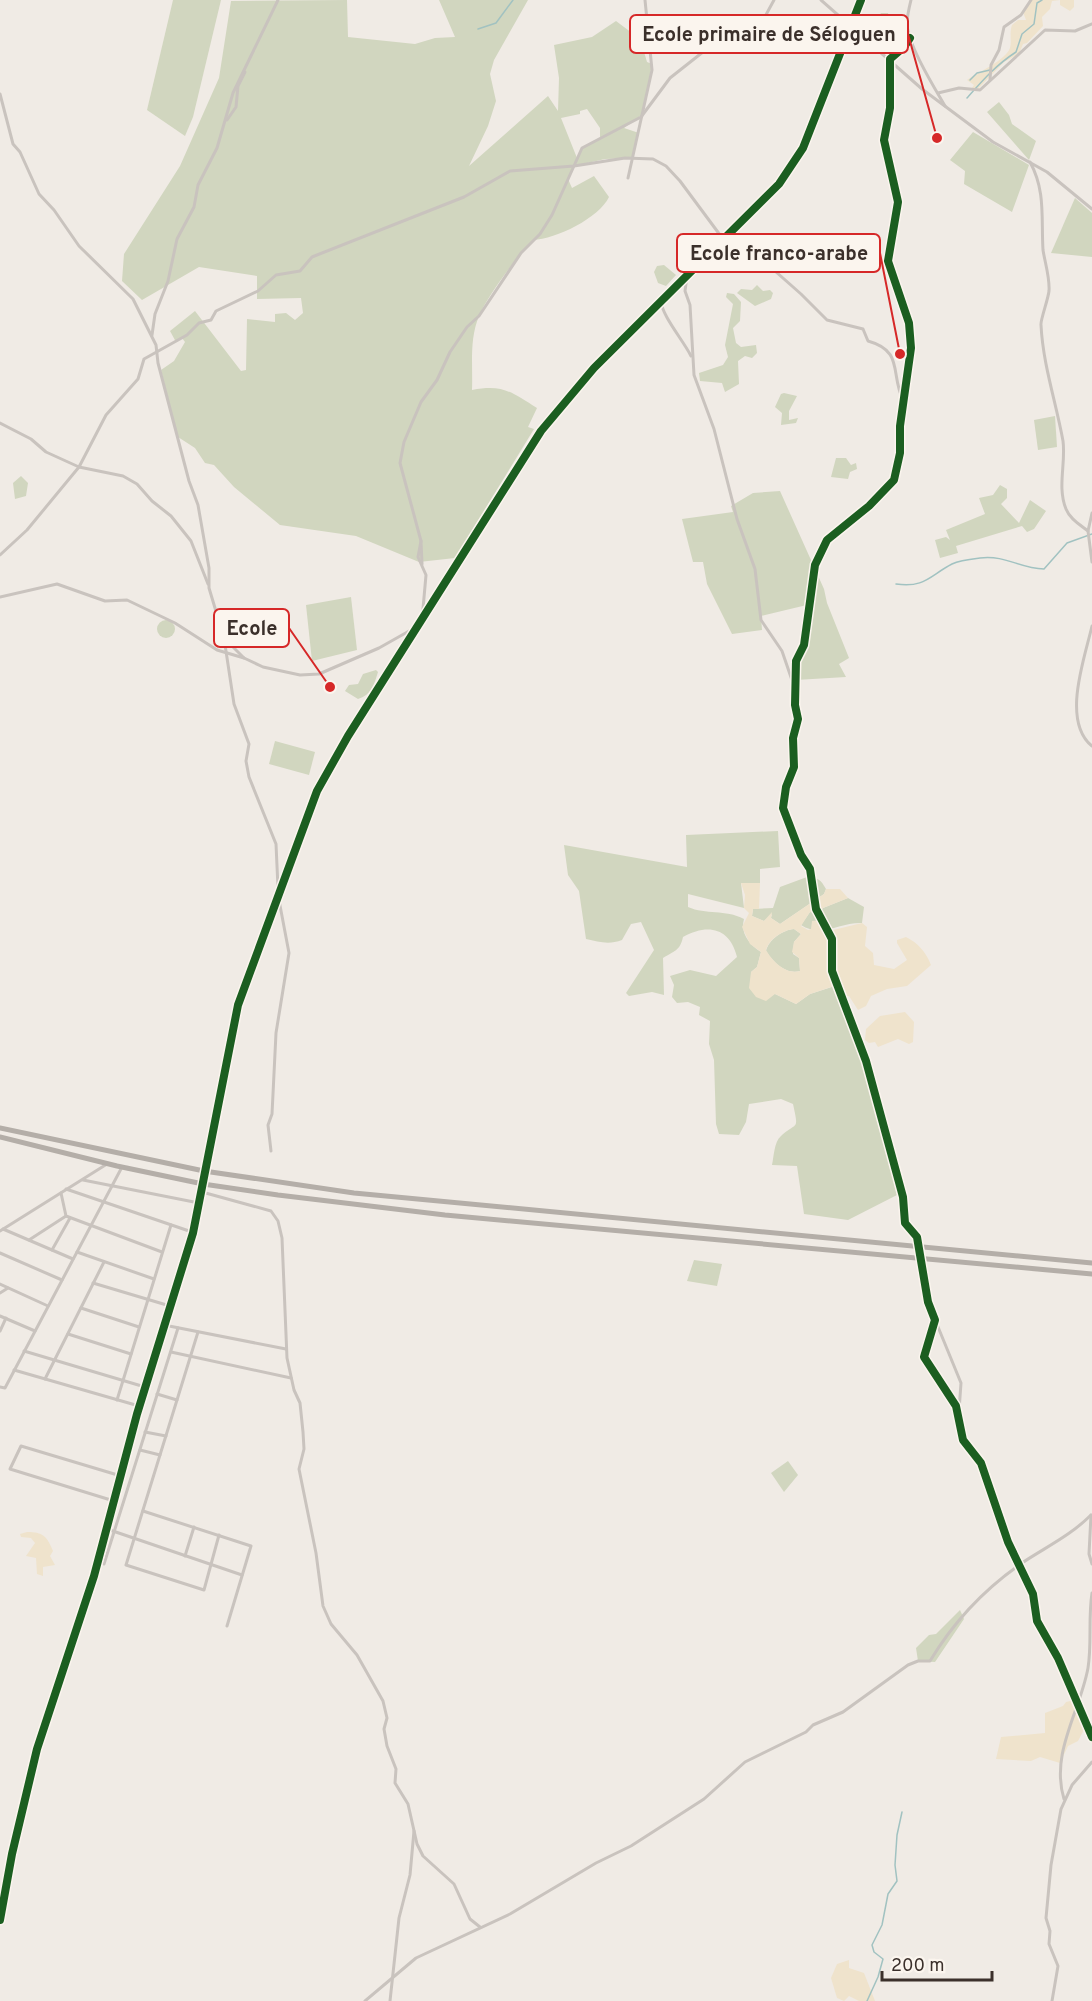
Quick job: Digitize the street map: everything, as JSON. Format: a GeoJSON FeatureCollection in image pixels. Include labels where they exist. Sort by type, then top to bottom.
{"type":"FeatureCollection","features":[{"type":"Feature","properties":{"kind":"highway"},"geometry":{"type":"LineString","coordinates":[[0,1128],[204,1171],[468,1206],[1092,1263]]}},
{"type":"Feature","properties":{"kind":"highway"},"geometry":{"type":"LineString","coordinates":[[0,1137],[107,1164],[203,1184],[445,1215],[1092,1274]]}},
{"type":"Feature","properties":{"kind":"street"},"geometry":{"type":"LineString","coordinates":[[152,336],[155,314],[168,281],[177,239],[194,207],[197,189],[217,148],[233,93],[278,0]]}},
{"type":"Feature","properties":{"kind":"street"},"geometry":{"type":"LineString","coordinates":[[628,178],[652,70],[645,0]]}},
{"type":"Feature","properties":{"kind":"street"},"geometry":{"type":"LineString","coordinates":[[421,623],[427,583],[417,553],[421,541],[400,463],[404,442],[421,402],[437,380],[450,352],[467,327],[479,316],[521,253],[540,234],[552,215],[582,148],[623,128],[643,114],[670,78],[708,48],[720,41],[755,35],[774,0]]}},
{"type":"Feature","properties":{"kind":"street"},"geometry":{"type":"LineString","coordinates":[[821,0],[890,63],[946,107],[993,142],[1047,172],[1092,209]]}},
{"type":"Feature","properties":{"kind":"street"},"geometry":{"type":"LineString","coordinates":[[0,1920],[12,1854],[37,1749],[94,1576],[139,1406],[193,1233],[238,1005],[277,893],[317,791],[349,734],[541,431],[594,368],[779,184],[803,148],[861,0]]}},
{"type":"Feature","properties":{"kind":"street"},"geometry":{"type":"LineString","coordinates":[[911,0],[907,26],[910,38],[946,107]]}},
{"type":"Feature","properties":{"kind":"street"},"geometry":{"type":"LineString","coordinates":[[990,82],[991,65],[999,50],[1004,27],[1021,15],[1031,0]]}},
{"type":"Feature","properties":{"kind":"street"},"geometry":{"type":"LineString","coordinates":[[938,93],[959,88],[981,90],[1046,30],[1075,31],[1092,24]]}},
{"type":"Feature","properties":{"kind":"street"},"geometry":{"type":"LineString","coordinates":[[910,38],[890,63],[890,108],[884,140],[898,202],[888,261],[909,323],[911,348],[903,402],[900,453],[894,480],[869,506],[827,540],[819,554],[804,645],[797,658],[798,719],[793,738],[794,767],[786,787],[783,808],[801,855],[810,869],[816,909],[832,939],[832,971],[866,1061],[903,1197],[905,1223],[917,1237],[928,1302],[961,1383],[959,1413],[963,1440],[981,1462],[1019,1566],[1033,1594],[1037,1620],[1058,1658],[1092,1737]]}},
{"type":"Feature","properties":{"kind":"street"},"geometry":{"type":"LineString","coordinates":[[226,122],[236,108],[238,86],[244,80],[245,68]]}},
{"type":"Feature","properties":{"kind":"street"},"geometry":{"type":"LineString","coordinates":[[0,94],[13,144],[39,194],[54,210],[79,246],[129,294],[139,314],[146,321],[158,353],[158,363],[189,481],[198,504],[209,568],[209,588]]}},
{"type":"Feature","properties":{"kind":"street"},"geometry":{"type":"LineString","coordinates":[[0,555],[27,530],[79,468],[106,415],[138,380],[144,359],[187,335],[199,323],[211,320],[216,311],[258,291],[276,275],[300,271],[312,257],[464,197],[510,171],[574,166],[605,159],[633,158],[653,159],[666,166],[723,239],[748,247],[827,320],[863,329],[868,341],[887,350],[895,363],[897,386],[903,402]]}},
{"type":"Feature","properties":{"kind":"street"},"geometry":{"type":"LineString","coordinates":[[1030,162],[1038,176],[1042,192],[1043,247],[1049,287],[1047,311],[1040,322],[1046,370],[1055,394],[1063,441],[1062,483],[1065,506],[1073,520],[1088,531]]}},
{"type":"Feature","properties":{"kind":"street"},"geometry":{"type":"LineString","coordinates":[[688,274],[685,291],[690,308],[692,358],[697,387],[706,406],[737,519],[755,569],[760,620],[782,651],[796,691]]}},
{"type":"Feature","properties":{"kind":"street"},"geometry":{"type":"LineString","coordinates":[[661,301],[663,311],[692,358]]}},
{"type":"Feature","properties":{"kind":"street"},"geometry":{"type":"LineString","coordinates":[[0,423],[31,439],[46,452],[79,468],[123,476],[145,490],[152,501],[165,511],[191,541],[209,588],[224,638],[236,714],[249,744],[246,761],[249,777],[276,844],[277,893],[289,953],[276,1033],[272,1114],[268,1125],[271,1151]]}},
{"type":"Feature","properties":{"kind":"street"},"geometry":{"type":"LineString","coordinates":[[1092,513],[1088,531],[1092,562]]}},
{"type":"Feature","properties":{"kind":"street"},"geometry":{"type":"LineString","coordinates":[[0,597],[57,584],[105,601],[127,600],[195,634],[204,643],[225,654],[244,658],[263,667],[289,674],[319,674],[379,648],[421,623]]}},
{"type":"Feature","properties":{"kind":"street"},"geometry":{"type":"LineString","coordinates":[[1092,626],[1080,665],[1078,692],[1081,729],[1092,746]]}},
{"type":"Feature","properties":{"kind":"street"},"geometry":{"type":"LineString","coordinates":[[224,638],[244,658]]}},
{"type":"Feature","properties":{"kind":"street"},"geometry":{"type":"LineString","coordinates":[[2,1230],[107,1164]]}},
{"type":"Feature","properties":{"kind":"street"},"geometry":{"type":"LineString","coordinates":[[0,1387],[5,1388],[122,1167]]}},
{"type":"Feature","properties":{"kind":"street"},"geometry":{"type":"LineString","coordinates":[[82,1179],[199,1203]]}},
{"type":"Feature","properties":{"kind":"street"},"geometry":{"type":"LineString","coordinates":[[66,1190],[193,1233]]}},
{"type":"Feature","properties":{"kind":"street"},"geometry":{"type":"LineString","coordinates":[[52,1250],[68,1217],[61,1192]]}},
{"type":"Feature","properties":{"kind":"street"},"geometry":{"type":"LineString","coordinates":[[202,1192],[271,1211],[278,1221],[282,1238],[287,1350],[291,1378],[300,1403],[304,1449],[298,1468],[316,1552],[323,1606],[331,1624],[357,1655],[382,1701],[387,1718],[384,1730],[387,1746],[396,1769],[396,1783],[408,1804],[417,1844],[423,1856],[454,1884],[470,1919],[480,1927]]}},
{"type":"Feature","properties":{"kind":"street"},"geometry":{"type":"LineString","coordinates":[[68,1217],[162,1252]]}},
{"type":"Feature","properties":{"kind":"street"},"geometry":{"type":"LineString","coordinates":[[29,1240],[68,1217]]}},
{"type":"Feature","properties":{"kind":"street"},"geometry":{"type":"LineString","coordinates":[[117,1400],[171,1225]]}},
{"type":"Feature","properties":{"kind":"street"},"geometry":{"type":"LineString","coordinates":[[2,1230],[73,1260]]}},
{"type":"Feature","properties":{"kind":"street"},"geometry":{"type":"LineString","coordinates":[[77,1252],[154,1279]]}},
{"type":"Feature","properties":{"kind":"street"},"geometry":{"type":"LineString","coordinates":[[0,1253],[62,1280]]}},
{"type":"Feature","properties":{"kind":"street"},"geometry":{"type":"LineString","coordinates":[[0,1258],[5,1255]]}},
{"type":"Feature","properties":{"kind":"street"},"geometry":{"type":"LineString","coordinates":[[45,1379],[104,1262]]}},
{"type":"Feature","properties":{"kind":"street"},"geometry":{"type":"LineString","coordinates":[[93,1283],[170,1306]]}},
{"type":"Feature","properties":{"kind":"street"},"geometry":{"type":"LineString","coordinates":[[0,1284],[48,1306]]}},
{"type":"Feature","properties":{"kind":"street"},"geometry":{"type":"LineString","coordinates":[[0,1293],[8,1288]]}},
{"type":"Feature","properties":{"kind":"street"},"geometry":{"type":"LineString","coordinates":[[81,1308],[140,1327]]}},
{"type":"Feature","properties":{"kind":"street"},"geometry":{"type":"LineString","coordinates":[[0,1316],[35,1331]]}},
{"type":"Feature","properties":{"kind":"street"},"geometry":{"type":"LineString","coordinates":[[0,1331],[6,1318]]}},
{"type":"Feature","properties":{"kind":"street"},"geometry":{"type":"LineString","coordinates":[[935,1320],[924,1357],[959,1413]]}},
{"type":"Feature","properties":{"kind":"street"},"geometry":{"type":"LineString","coordinates":[[164,1325],[287,1350]]}},
{"type":"Feature","properties":{"kind":"street"},"geometry":{"type":"LineString","coordinates":[[104,1564],[178,1328]]}},
{"type":"Feature","properties":{"kind":"street"},"geometry":{"type":"LineString","coordinates":[[198,1332],[126,1565],[204,1590],[219,1535]]}},
{"type":"Feature","properties":{"kind":"street"},"geometry":{"type":"LineString","coordinates":[[68,1334],[131,1354]]}},
{"type":"Feature","properties":{"kind":"street"},"geometry":{"type":"LineString","coordinates":[[24,1351],[145,1387]]}},
{"type":"Feature","properties":{"kind":"street"},"geometry":{"type":"LineString","coordinates":[[171,1352],[291,1378]]}},
{"type":"Feature","properties":{"kind":"street"},"geometry":{"type":"LineString","coordinates":[[14,1370],[139,1406]]}},
{"type":"Feature","properties":{"kind":"street"},"geometry":{"type":"LineString","coordinates":[[157,1394],[177,1400]]}},
{"type":"Feature","properties":{"kind":"street"},"geometry":{"type":"LineString","coordinates":[[145,1432],[166,1436]]}},
{"type":"Feature","properties":{"kind":"street"},"geometry":{"type":"LineString","coordinates":[[114,1501],[10,1469],[21,1446],[121,1476]]}},
{"type":"Feature","properties":{"kind":"street"},"geometry":{"type":"LineString","coordinates":[[140,1450],[160,1455]]}},
{"type":"Feature","properties":{"kind":"street"},"geometry":{"type":"LineString","coordinates":[[143,1511],[252,1546],[227,1626]]}},
{"type":"Feature","properties":{"kind":"street"},"geometry":{"type":"LineString","coordinates":[[365,2001],[416,1958],[510,1914],[596,1863],[631,1846],[704,1799],[745,1762],[806,1732],[813,1725],[843,1712],[913,1663],[930,1661],[943,1637],[960,1616],[1019,1566],[1074,1532],[1091,1514]]}},
{"type":"Feature","properties":{"kind":"street"},"geometry":{"type":"LineString","coordinates":[[1091,1514],[1089,1554],[1092,1564]]}},
{"type":"Feature","properties":{"kind":"street"},"geometry":{"type":"LineString","coordinates":[[185,1556],[194,1527]]}},
{"type":"Feature","properties":{"kind":"street"},"geometry":{"type":"LineString","coordinates":[[107,1529],[243,1575]]}},
{"type":"Feature","properties":{"kind":"street"},"geometry":{"type":"LineString","coordinates":[[1065,1801],[1061,1789],[1060,1769],[1065,1738],[1079,1707],[1090,1652],[1089,1613],[1092,1593]]}},
{"type":"Feature","properties":{"kind":"street"},"geometry":{"type":"LineString","coordinates":[[1052,2001],[1058,1966],[1049,1944],[1050,1931],[1046,1918],[1051,1865],[1065,1801],[1072,1785],[1092,1762]]}},
{"type":"Feature","properties":{"kind":"street"},"geometry":{"type":"LineString","coordinates":[[390,2001],[399,1918],[410,1875],[414,1825]]}},
{"type":"Feature","properties":{"kind":"green space"},"geometry":{"type":"Polygon","coordinates":[[[173,0],[221,0],[193,117],[185,136],[147,110],[173,0]]]}},
{"type":"Feature","properties":{"kind":"green space"},"geometry":{"type":"Polygon","coordinates":[[[347,0],[348,37],[415,44],[435,38],[455,37],[439,0],[528,0],[494,60],[490,74],[496,101],[488,126],[469,166],[548,96],[558,111],[559,78],[554,45],[592,37],[616,21],[632,33],[639,35],[647,62],[652,64],[643,114],[624,128],[639,133],[633,158],[605,159],[574,166],[568,179],[572,188],[594,176],[609,197],[604,205],[587,220],[576,226],[553,236],[533,240],[503,276],[479,316],[473,344],[472,390],[499,389],[537,408],[528,427],[534,429],[455,558],[419,562],[356,536],[280,525],[234,487],[214,465],[205,463],[195,448],[178,437],[161,370],[174,361],[185,342],[182,338],[176,342],[170,331],[195,311],[241,371],[246,370],[247,319],[275,322],[275,314],[286,313],[295,320],[303,313],[301,298],[257,299],[257,276],[199,267],[142,300],[122,281],[124,254],[180,166],[219,78],[231,1],[347,0]],[[587,109],[580,111],[580,114],[561,118],[577,158],[582,148],[600,138],[600,128],[587,109]]]}},
{"type":"Feature","properties":{"kind":"green space"},"geometry":{"type":"Polygon","coordinates":[[[881,13],[888,13],[890,21],[902,21],[907,27],[903,31],[887,26],[875,27],[874,23],[881,13]]]}},
{"type":"Feature","properties":{"kind":"green space"},"geometry":{"type":"Polygon","coordinates":[[[999,102],[1009,115],[1012,124],[1036,141],[1029,160],[987,112],[999,102]]]}},
{"type":"Feature","properties":{"kind":"green space"},"geometry":{"type":"Polygon","coordinates":[[[973,132],[1029,165],[1012,212],[964,184],[965,171],[950,160],[973,132]]]}},
{"type":"Feature","properties":{"kind":"green space"},"geometry":{"type":"Polygon","coordinates":[[[1075,198],[1092,213],[1092,257],[1051,253],[1075,198]]]}},
{"type":"Feature","properties":{"kind":"green space"},"geometry":{"type":"Polygon","coordinates":[[[664,265],[676,275],[666,286],[658,283],[654,272],[657,266],[664,265]]]}},
{"type":"Feature","properties":{"kind":"green space"},"geometry":{"type":"Polygon","coordinates":[[[757,285],[763,291],[770,290],[773,293],[771,299],[755,306],[737,293],[741,289],[752,290],[757,285]]]}},
{"type":"Feature","properties":{"kind":"green space"},"geometry":{"type":"Polygon","coordinates":[[[727,293],[734,294],[741,302],[740,321],[733,328],[736,343],[741,347],[756,345],[757,353],[752,358],[745,356],[738,361],[739,384],[725,392],[722,383],[700,381],[699,373],[723,365],[728,357],[725,345],[733,304],[726,297],[727,293]]]}},
{"type":"Feature","properties":{"kind":"green space"},"geometry":{"type":"Polygon","coordinates":[[[781,394],[797,396],[789,411],[789,420],[798,418],[796,423],[781,425],[782,413],[775,407],[781,394]]]}},
{"type":"Feature","properties":{"kind":"green space"},"geometry":{"type":"Polygon","coordinates":[[[1055,416],[1057,447],[1038,450],[1034,420],[1055,416]]]}},
{"type":"Feature","properties":{"kind":"green space"},"geometry":{"type":"Polygon","coordinates":[[[836,458],[846,458],[851,465],[856,463],[857,469],[850,472],[848,479],[831,477],[836,458]]]}},
{"type":"Feature","properties":{"kind":"green space"},"geometry":{"type":"Polygon","coordinates":[[[21,476],[28,483],[26,496],[15,499],[13,483],[21,476]]]}},
{"type":"Feature","properties":{"kind":"green space"},"geometry":{"type":"Polygon","coordinates":[[[1000,485],[1007,489],[1007,498],[1001,504],[1019,523],[1030,500],[1046,511],[1034,529],[1027,532],[1022,526],[956,546],[958,553],[940,558],[935,540],[946,537],[950,540],[946,530],[985,514],[979,498],[993,495],[1000,485]]]}},
{"type":"Feature","properties":{"kind":"green space"},"geometry":{"type":"Polygon","coordinates":[[[780,491],[824,589],[827,603],[849,658],[839,664],[846,677],[796,680],[811,604],[761,616],[762,630],[732,634],[707,584],[703,562],[693,562],[682,519],[733,512],[731,506],[753,493],[780,491]]]}},
{"type":"Feature","properties":{"kind":"green space"},"geometry":{"type":"Polygon","coordinates":[[[351,597],[357,650],[312,661],[306,605],[351,597]]]}},
{"type":"Feature","properties":{"kind":"green space"},"geometry":{"type":"Polygon","coordinates":[[[166,620],[172,623],[175,629],[172,635],[166,638],[160,635],[157,629],[160,623],[166,620]]]}},
{"type":"Feature","properties":{"kind":"green space"},"geometry":{"type":"Polygon","coordinates":[[[376,670],[378,672],[375,681],[366,695],[358,699],[345,691],[349,685],[358,684],[363,674],[376,670]]]}},
{"type":"Feature","properties":{"kind":"green space"},"geometry":{"type":"Polygon","coordinates":[[[275,741],[315,752],[309,775],[269,764],[275,741]]]}},
{"type":"Feature","properties":{"kind":"green space"},"geometry":{"type":"Polygon","coordinates":[[[778,831],[780,867],[760,869],[760,883],[741,883],[744,908],[688,894],[688,907],[730,914],[744,919],[743,929],[746,938],[761,952],[757,967],[751,972],[775,994],[796,1004],[810,994],[838,985],[860,1047],[891,1152],[887,1154],[897,1195],[848,1220],[804,1214],[797,1166],[772,1165],[779,1139],[795,1125],[793,1104],[781,1099],[749,1104],[746,1122],[739,1135],[719,1134],[716,1124],[714,1060],[709,1044],[710,1021],[699,1015],[700,1007],[688,1002],[677,1003],[672,997],[674,985],[670,976],[690,970],[716,976],[737,957],[729,940],[717,931],[709,930],[701,930],[683,937],[678,948],[663,958],[664,995],[652,992],[629,996],[626,993],[654,950],[641,922],[631,924],[622,940],[617,942],[586,939],[579,891],[568,875],[564,845],[687,867],[686,835],[778,831]]]}},
{"type":"Feature","properties":{"kind":"green space"},"geometry":{"type":"Polygon","coordinates":[[[807,877],[821,881],[826,889],[824,894],[780,924],[771,918],[772,914],[764,921],[752,916],[753,909],[773,908],[780,887],[807,877]]]}},
{"type":"Feature","properties":{"kind":"green space"},"geometry":{"type":"Polygon","coordinates":[[[848,898],[864,907],[862,923],[824,930],[809,929],[801,925],[810,912],[818,913],[823,908],[848,898]]]}},
{"type":"Feature","properties":{"kind":"green space"},"geometry":{"type":"Polygon","coordinates":[[[794,929],[801,934],[794,942],[793,954],[799,958],[800,971],[795,972],[780,967],[766,951],[777,936],[794,929]]]}},
{"type":"Feature","properties":{"kind":"green space"},"geometry":{"type":"Polygon","coordinates":[[[694,1260],[722,1264],[717,1286],[687,1281],[694,1260]]]}},
{"type":"Feature","properties":{"kind":"green space"},"geometry":{"type":"Polygon","coordinates":[[[788,1461],[798,1475],[784,1492],[771,1473],[788,1461]]]}},
{"type":"Feature","properties":{"kind":"green space"},"geometry":{"type":"Polygon","coordinates":[[[960,1610],[964,1619],[935,1662],[918,1661],[916,1648],[929,1635],[936,1634],[960,1610]]]}},
{"type":"Feature","properties":{"kind":"sand"},"geometry":{"type":"Polygon","coordinates":[[[1031,0],[1060,0],[1052,1],[1050,9],[1042,17],[1043,26],[1027,43],[1023,44],[1019,54],[1004,62],[977,90],[972,88],[974,85],[967,80],[997,62],[1007,53],[1011,45],[1012,25],[1018,20],[1026,20],[1023,12],[1031,0]]]}},
{"type":"Feature","properties":{"kind":"sand"},"geometry":{"type":"Polygon","coordinates":[[[1060,0],[1074,0],[1074,7],[1070,11],[1060,5],[1060,0]]]}},
{"type":"Feature","properties":{"kind":"sand"},"geometry":{"type":"Polygon","coordinates":[[[741,883],[760,883],[759,909],[753,909],[752,916],[764,921],[772,912],[771,918],[780,924],[824,894],[826,889],[840,889],[848,898],[823,908],[818,914],[810,912],[801,926],[808,930],[811,929],[812,921],[822,920],[829,931],[862,923],[867,927],[865,946],[873,953],[874,965],[894,969],[907,960],[897,943],[897,940],[906,937],[921,948],[931,965],[907,986],[887,989],[871,996],[866,1006],[858,1010],[849,996],[843,997],[837,985],[810,994],[796,1004],[775,994],[766,1001],[756,997],[749,988],[751,972],[757,967],[761,952],[750,944],[742,927],[749,913],[744,908],[745,895],[741,883]],[[794,929],[785,931],[773,939],[766,950],[776,963],[790,971],[800,971],[799,958],[792,952],[794,942],[801,934],[794,929]]]}},
{"type":"Feature","properties":{"kind":"sand"},"geometry":{"type":"Polygon","coordinates":[[[905,1012],[914,1022],[913,1042],[909,1044],[898,1039],[878,1047],[875,1042],[869,1043],[865,1040],[866,1029],[880,1016],[905,1012]]]}},
{"type":"Feature","properties":{"kind":"sand"},"geometry":{"type":"Polygon","coordinates":[[[27,1532],[44,1536],[53,1551],[50,1556],[55,1565],[43,1567],[43,1576],[37,1574],[36,1558],[26,1556],[35,1543],[31,1538],[21,1537],[20,1534],[27,1532]]]}},
{"type":"Feature","properties":{"kind":"sand"},"geometry":{"type":"Polygon","coordinates":[[[1079,1699],[1087,1724],[1078,1741],[1068,1746],[1060,1763],[1040,1757],[1031,1761],[996,1759],[1001,1737],[1045,1733],[1045,1713],[1063,1706],[1066,1702],[1079,1699]]]}},
{"type":"Feature","properties":{"kind":"sand"},"geometry":{"type":"Polygon","coordinates":[[[849,1960],[849,1968],[864,1973],[875,2001],[859,2001],[849,1996],[844,2001],[837,1998],[831,1978],[837,1964],[849,1960]]]}},
{"type":"Feature","properties":{"kind":"waterway"},"geometry":{"type":"LineString","coordinates":[[478,29],[496,23],[513,0]]}},
{"type":"Feature","properties":{"kind":"waterway"},"geometry":{"type":"LineString","coordinates":[[967,98],[984,79],[1016,52],[1022,34],[1034,24],[1037,3],[1042,0]]}},
{"type":"Feature","properties":{"kind":"waterway"},"geometry":{"type":"LineString","coordinates":[[970,80],[977,73],[990,70]]}},
{"type":"Feature","properties":{"kind":"waterway"},"geometry":{"type":"LineString","coordinates":[[896,584],[920,583],[955,563],[980,558],[997,558],[1044,569],[1067,543],[1092,534]]}},
{"type":"Feature","properties":{"kind":"waterway"},"geometry":{"type":"LineString","coordinates":[[867,2001],[883,1959],[874,1952],[872,1945],[882,1925],[888,1894],[897,1881],[895,1865],[897,1835],[902,1812]]}},
{"type":"Feature","properties":{"kind":"cycle path"},"geometry":{"type":"LineString","coordinates":[[0,1920],[12,1854],[37,1749],[94,1576],[137,1414],[193,1233],[238,1005],[317,791],[348,736],[541,431],[594,368],[779,184],[803,148],[861,0]]}},
{"type":"Feature","properties":{"kind":"cycle path"},"geometry":{"type":"LineString","coordinates":[[910,38],[904,47],[890,59],[890,108],[884,140],[898,202],[888,261],[909,323],[911,348],[900,426],[900,453],[894,480],[869,506],[827,540],[815,565],[804,645],[796,661],[795,705],[798,719],[793,738],[794,767],[786,787],[783,808],[801,855],[810,869],[816,909],[832,939],[832,971],[866,1061],[903,1197],[905,1223],[917,1237],[928,1302],[935,1320],[924,1357],[956,1406],[963,1440],[981,1463],[1008,1542],[1033,1594],[1037,1621],[1058,1658],[1092,1737]]}},
{"type":"Feature","properties":{"kind":"place","name":"Ecole primaire de Séloguen"},"geometry":{"type":"Point","coordinates":[937,138]}},
{"type":"Feature","properties":{"kind":"place","name":"Ecole franco-arabe"},"geometry":{"type":"Point","coordinates":[900,354]}},
{"type":"Feature","properties":{"kind":"place","name":"Ecole"},"geometry":{"type":"Point","coordinates":[330,687]}}]}
